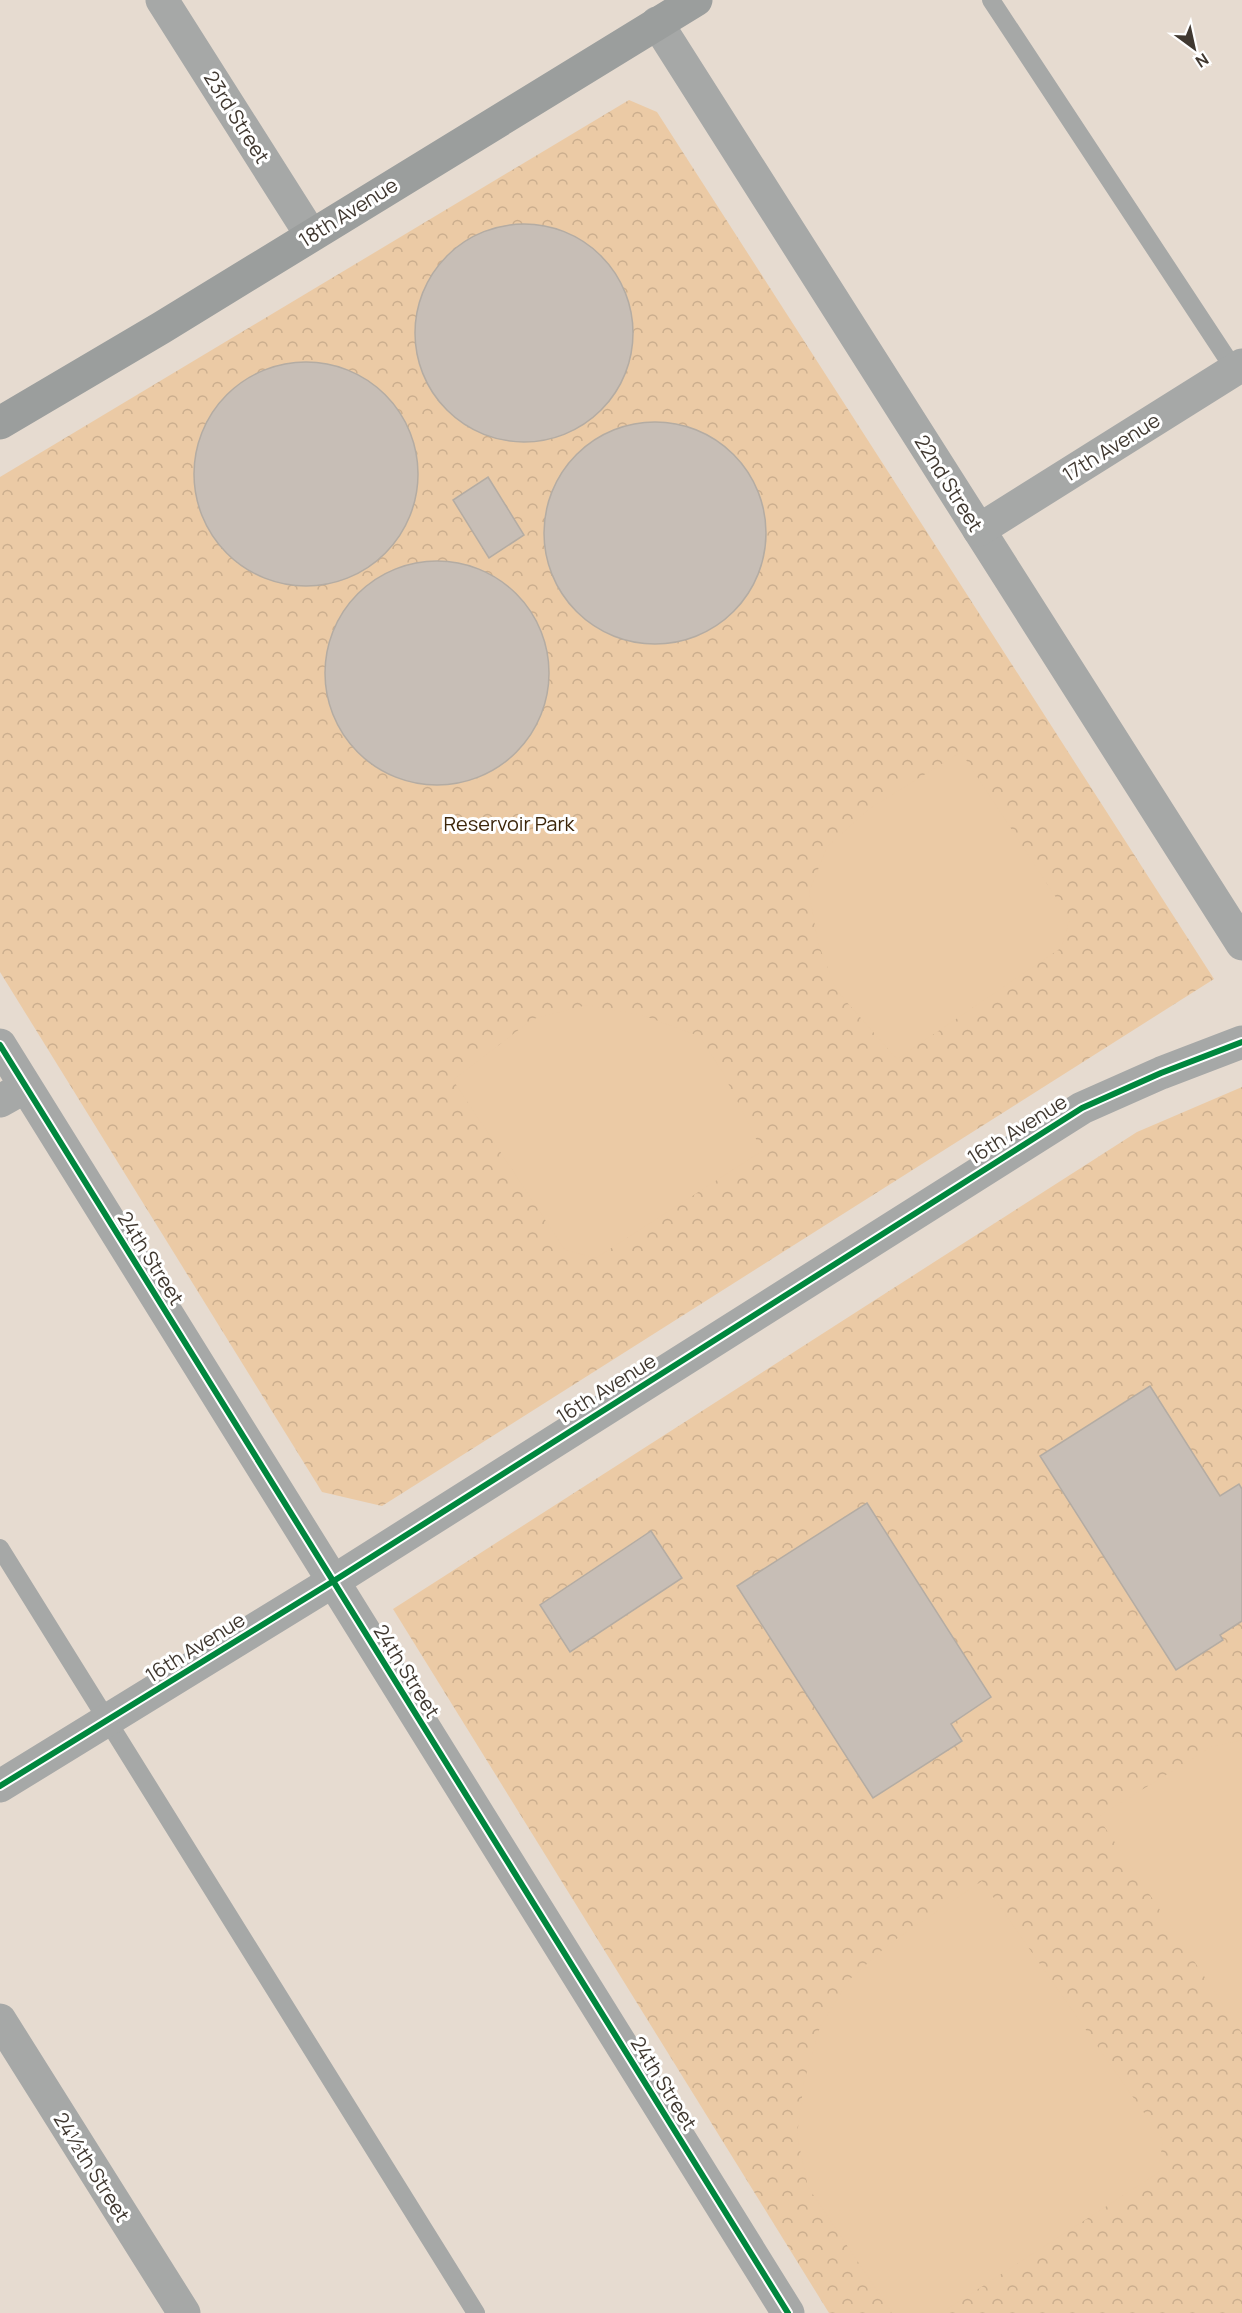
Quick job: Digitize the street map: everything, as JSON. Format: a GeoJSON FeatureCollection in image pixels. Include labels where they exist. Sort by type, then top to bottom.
{"type":"FeatureCollection","features":[{"type":"Feature","properties":{"kind":"street","name":"23rd Street"},"geometry":{"type":"LineString","coordinates":[[162,0],[311,235]]}},
{"type":"Feature","properties":{"kind":"street","name":"18th Avenue"},"geometry":{"type":"LineString","coordinates":[[0,423],[161,328],[696,0]]}},
{"type":"Feature","properties":{"kind":"street","name":"22nd Street"},"geometry":{"type":"LineString","coordinates":[[657,23],[1242,944]]}},
{"type":"Feature","properties":{"kind":"street","name":"17th Avenue"},"geometry":{"type":"LineString","coordinates":[[979,530],[1239,372]]}},
{"type":"Feature","properties":{"kind":"street","name":"16th Avenue"},"geometry":{"type":"LineString","coordinates":[[0,1786],[332,1582],[1082,1108],[1161,1073],[1242,1042]]}},
{"type":"Feature","properties":{"kind":"street","name":"24th Street"},"geometry":{"type":"LineString","coordinates":[[0,1045],[13,1094],[332,1582],[788,2313]]}},
{"type":"Feature","properties":{"kind":"street","name":"24½th Street"},"geometry":{"type":"LineString","coordinates":[[0,2020],[184,2313]]}},
{"type":"Feature","properties":{"kind":"lane"},"geometry":{"type":"LineString","coordinates":[[991,0],[1239,372]]}},
{"type":"Feature","properties":{"kind":"lane"},"geometry":{"type":"LineString","coordinates":[[0,1548],[476,2313]]}},
{"type":"Feature","properties":{"kind":"green space","name":"Reservoir Park"},"geometry":{"type":"Polygon","coordinates":[[[629,100],[657,112],[1214,979],[382,1506],[322,1492],[0,972],[0,477],[629,100]]]}},
{"type":"Feature","properties":{"kind":"green space"},"geometry":{"type":"Polygon","coordinates":[[[961,752],[1070,919],[1061,948],[897,1059],[837,991],[818,943],[809,892],[827,847],[869,809],[961,752]]]}},
{"type":"Feature","properties":{"kind":"green space"},"geometry":{"type":"Polygon","coordinates":[[[587,1005],[642,1015],[699,1036],[722,1071],[762,1151],[596,1258],[565,1250],[453,1080],[533,1019],[587,1005]]]}},
{"type":"Feature","properties":{"kind":"green space"},"geometry":{"type":"Polygon","coordinates":[[[1242,1087],[1242,2313],[829,2313],[393,1609],[1137,1132],[1242,1087]]]}},
{"type":"Feature","properties":{"kind":"green space"},"geometry":{"type":"Polygon","coordinates":[[[1242,1740],[1242,2033],[1098,1817],[1211,1747],[1242,1740]]]}},
{"type":"Feature","properties":{"kind":"green space"},"geometry":{"type":"Polygon","coordinates":[[[982,1881],[1163,2140],[1158,2173],[941,2313],[892,2313],[808,2187],[797,2135],[804,2082],[820,2027],[849,1980],[889,1944],[982,1881]]]}},
{"type":"Feature","properties":{"kind":"building"},"geometry":{"type":"Polygon","coordinates":[[[513,224],[535,224],[556,228],[576,237],[593,248],[609,264],[629,301],[633,333],[629,365],[625,375],[615,394],[593,418],[556,438],[535,442],[513,442],[492,438],[472,429],[455,418],[439,402],[419,365],[415,344],[415,322],[419,301],[428,281],[439,264],[455,248],[492,228],[513,224]]]}},
{"type":"Feature","properties":{"kind":"building"},"geometry":{"type":"Polygon","coordinates":[[[295,362],[317,362],[349,370],[359,375],[377,387],[393,403],[410,431],[416,452],[418,474],[416,496],[410,517],[393,545],[377,561],[349,578],[317,586],[295,586],[263,578],[253,573],[235,561],[219,545],[202,517],[194,485],[194,463],[202,431],[207,421],[219,403],[235,387],[263,370],[295,362]]]}},
{"type":"Feature","properties":{"kind":"building"},"geometry":{"type":"Polygon","coordinates":[[[655,422],[677,424],[707,435],[725,447],[741,463],[753,481],[761,501],[766,533],[764,555],[753,585],[741,603],[725,619],[707,631],[687,639],[655,644],[633,642],[603,631],[585,619],[569,603],[557,585],[549,565],[544,533],[546,511],[557,481],[569,463],[585,447],[603,435],[623,427],[655,422]]]}},
{"type":"Feature","properties":{"kind":"building"},"geometry":{"type":"Polygon","coordinates":[[[488,477],[524,535],[489,558],[453,500],[488,477]]]}},
{"type":"Feature","properties":{"kind":"building"},"geometry":{"type":"Polygon","coordinates":[[[426,561],[448,561],[480,569],[490,574],[508,586],[524,602],[541,630],[547,651],[549,673],[547,695],[541,716],[524,744],[508,760],[480,777],[448,785],[426,785],[394,777],[384,772],[366,760],[350,744],[333,716],[325,684],[325,662],[333,630],[338,620],[350,602],[366,586],[394,569],[426,561]]]}},
{"type":"Feature","properties":{"kind":"building"},"geometry":{"type":"Polygon","coordinates":[[[1150,1386],[1220,1496],[1239,1484],[1242,1489],[1242,1621],[1220,1635],[1223,1640],[1176,1670],[1040,1456],[1150,1386]]]}},
{"type":"Feature","properties":{"kind":"building"},"geometry":{"type":"Polygon","coordinates":[[[867,1503],[991,1697],[951,1724],[962,1741],[873,1798],[737,1586],[867,1503]]]}},
{"type":"Feature","properties":{"kind":"building"},"geometry":{"type":"Polygon","coordinates":[[[651,1531],[682,1578],[570,1652],[540,1605],[651,1531]]]}},
{"type":"Feature","properties":{"kind":"cycle path"},"geometry":{"type":"LineString","coordinates":[[0,1786],[332,1582],[1082,1108],[1161,1073],[1242,1042]]}},
{"type":"Feature","properties":{"kind":"cycle path"},"geometry":{"type":"LineString","coordinates":[[0,1045],[788,2313]]}}]}
